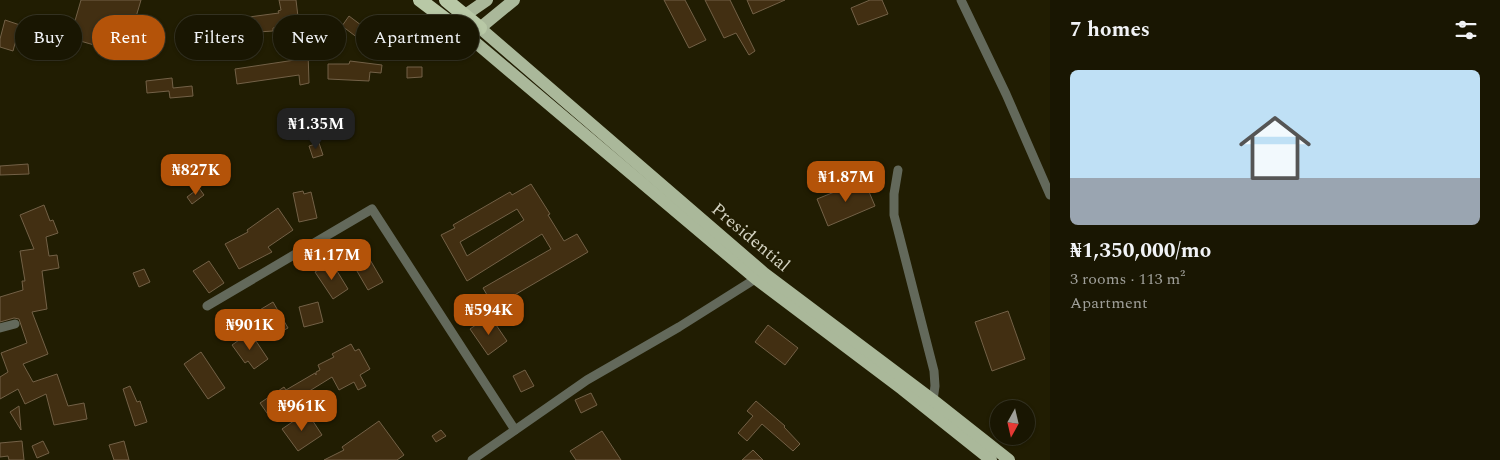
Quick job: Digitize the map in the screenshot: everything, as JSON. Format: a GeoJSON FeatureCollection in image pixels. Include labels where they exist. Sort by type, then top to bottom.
{"type":"FeatureCollection","features":[{"type":"Feature","properties":{"kind":"highway"},"geometry":{"type":"LineString","coordinates":[[420,0],[441,15]]}},
{"type":"Feature","properties":{"kind":"highway"},"geometry":{"type":"LineString","coordinates":[[446,0],[465,15]]}},
{"type":"Feature","properties":{"kind":"main road"},"geometry":{"type":"LineString","coordinates":[[465,15],[487,0]]}},
{"type":"Feature","properties":{"kind":"main road"},"geometry":{"type":"LineString","coordinates":[[479,29],[514,0]]}},
{"type":"Feature","properties":{"kind":"main road"},"geometry":{"type":"LineString","coordinates":[[479,35],[760,276],[991,460]]}},
{"type":"Feature","properties":{"kind":"main road","name":"Presidential"},"geometry":{"type":"LineString","coordinates":[[760,276],[933,400],[1009,460]]}},
{"type":"Feature","properties":{"kind":"street"},"geometry":{"type":"LineString","coordinates":[[961,0],[1006,94],[1050,196]]}},
{"type":"Feature","properties":{"kind":"street"},"geometry":{"type":"LineString","coordinates":[[898,170],[894,194],[894,215],[934,371],[935,386],[933,400]]}},
{"type":"Feature","properties":{"kind":"street"},"geometry":{"type":"LineString","coordinates":[[207,306],[372,209],[515,430]]}},
{"type":"Feature","properties":{"kind":"street"},"geometry":{"type":"LineString","coordinates":[[472,460],[587,380],[679,327],[760,276]]}},
{"type":"Feature","properties":{"kind":"street"},"geometry":{"type":"LineString","coordinates":[[0,328],[15,324]]}},
{"type":"Feature","properties":{"kind":"building"},"geometry":{"type":"Polygon","coordinates":[[[81,0],[141,0],[137,15],[92,15],[92,44],[82,41],[82,15],[77,15],[81,0]]]}},
{"type":"Feature","properties":{"kind":"building"},"geometry":{"type":"Polygon","coordinates":[[[279,0],[296,0],[298,15],[273,15],[273,31],[263,32],[263,15],[279,13],[278,11],[281,10],[279,0]]]}},
{"type":"Feature","properties":{"kind":"building"},"geometry":{"type":"Polygon","coordinates":[[[664,0],[685,0],[706,40],[689,48],[664,0]]]}},
{"type":"Feature","properties":{"kind":"building"},"geometry":{"type":"Polygon","coordinates":[[[705,0],[730,0],[755,51],[749,55],[736,33],[724,38],[705,0]]]}},
{"type":"Feature","properties":{"kind":"building"},"geometry":{"type":"Polygon","coordinates":[[[747,0],[785,0],[753,14],[747,0]]]}},
{"type":"Feature","properties":{"kind":"building"},"geometry":{"type":"Polygon","coordinates":[[[870,0],[882,0],[888,14],[858,25],[851,8],[870,0]]]}},
{"type":"Feature","properties":{"kind":"building"},"geometry":{"type":"Polygon","coordinates":[[[349,16],[356,21],[356,36],[346,29],[346,20],[349,16]]]}},
{"type":"Feature","properties":{"kind":"building"},"geometry":{"type":"Polygon","coordinates":[[[5,20],[15,23],[13,51],[0,47],[5,20]]]}},
{"type":"Feature","properties":{"kind":"building"},"geometry":{"type":"Polygon","coordinates":[[[295,60],[308,60],[309,83],[300,85],[299,75],[237,84],[235,69],[295,60]]]}},
{"type":"Feature","properties":{"kind":"building"},"geometry":{"type":"Polygon","coordinates":[[[350,61],[382,65],[381,73],[370,72],[369,81],[328,79],[328,64],[349,64],[350,61]]]}},
{"type":"Feature","properties":{"kind":"building"},"geometry":{"type":"Polygon","coordinates":[[[407,67],[422,67],[422,77],[407,78],[407,67]]]}},
{"type":"Feature","properties":{"kind":"building"},"geometry":{"type":"Polygon","coordinates":[[[172,78],[173,88],[192,86],[193,96],[170,98],[169,91],[147,93],[146,81],[172,78]]]}},
{"type":"Feature","properties":{"kind":"building"},"geometry":{"type":"Polygon","coordinates":[[[319,143],[323,155],[313,158],[309,146],[319,143]]]}},
{"type":"Feature","properties":{"kind":"building"},"geometry":{"type":"Polygon","coordinates":[[[28,164],[29,174],[0,175],[0,166],[28,164]]]}},
{"type":"Feature","properties":{"kind":"building"},"geometry":{"type":"Polygon","coordinates":[[[864,180],[875,206],[828,226],[817,199],[864,180]]]}},
{"type":"Feature","properties":{"kind":"building"},"geometry":{"type":"Polygon","coordinates":[[[531,184],[564,241],[577,234],[588,252],[494,307],[483,288],[551,249],[542,234],[467,281],[441,235],[455,228],[453,225],[510,192],[512,195],[531,184]],[[517,209],[460,242],[467,256],[524,220],[517,209]]]}},
{"type":"Feature","properties":{"kind":"building"},"geometry":{"type":"Polygon","coordinates":[[[199,188],[204,195],[192,204],[187,197],[199,188]]]}},
{"type":"Feature","properties":{"kind":"building"},"geometry":{"type":"Polygon","coordinates":[[[303,191],[304,194],[311,192],[317,218],[299,222],[293,193],[303,191]]]}},
{"type":"Feature","properties":{"kind":"building"},"geometry":{"type":"Polygon","coordinates":[[[44,205],[50,221],[53,220],[58,233],[46,237],[49,256],[57,255],[59,268],[42,271],[47,309],[32,312],[48,354],[23,364],[33,382],[57,374],[68,406],[84,403],[87,419],[54,425],[46,394],[25,404],[18,389],[0,399],[0,377],[8,372],[1,353],[27,343],[19,319],[14,318],[0,322],[0,297],[23,290],[22,281],[25,281],[20,251],[34,249],[20,215],[44,205]]]}},
{"type":"Feature","properties":{"kind":"building"},"geometry":{"type":"Polygon","coordinates":[[[278,208],[293,230],[268,247],[272,252],[239,269],[225,244],[248,232],[247,230],[278,208]]]}},
{"type":"Feature","properties":{"kind":"building"},"geometry":{"type":"Polygon","coordinates":[[[369,258],[383,282],[368,290],[354,266],[369,258]]]}},
{"type":"Feature","properties":{"kind":"building"},"geometry":{"type":"Polygon","coordinates":[[[209,261],[224,283],[209,293],[193,271],[209,261]]]}},
{"type":"Feature","properties":{"kind":"building"},"geometry":{"type":"Polygon","coordinates":[[[329,264],[334,272],[337,271],[348,289],[333,299],[315,272],[329,264]]]}},
{"type":"Feature","properties":{"kind":"building"},"geometry":{"type":"Polygon","coordinates":[[[144,269],[150,282],[139,287],[133,273],[144,269]]]}},
{"type":"Feature","properties":{"kind":"building"},"geometry":{"type":"Polygon","coordinates":[[[273,302],[288,328],[273,336],[258,311],[273,302]]]}},
{"type":"Feature","properties":{"kind":"building"},"geometry":{"type":"Polygon","coordinates":[[[318,302],[323,322],[304,327],[299,307],[318,302]]]}},
{"type":"Feature","properties":{"kind":"building"},"geometry":{"type":"Polygon","coordinates":[[[1008,311],[1025,359],[992,371],[975,322],[1008,311]]]}},
{"type":"Feature","properties":{"kind":"building"},"geometry":{"type":"Polygon","coordinates":[[[492,319],[507,341],[488,355],[470,329],[483,320],[485,323],[492,319]]]}},
{"type":"Feature","properties":{"kind":"building"},"geometry":{"type":"Polygon","coordinates":[[[768,325],[798,348],[785,365],[755,342],[768,325]]]}},
{"type":"Feature","properties":{"kind":"building"},"geometry":{"type":"Polygon","coordinates":[[[249,333],[268,359],[254,369],[248,361],[245,363],[232,345],[249,333]]]}},
{"type":"Feature","properties":{"kind":"building"},"geometry":{"type":"Polygon","coordinates":[[[351,344],[355,351],[359,349],[370,369],[360,375],[366,386],[358,390],[354,382],[339,390],[332,377],[269,416],[260,403],[284,387],[286,390],[315,373],[316,375],[316,372],[320,370],[318,365],[334,357],[332,354],[351,344]]]}},
{"type":"Feature","properties":{"kind":"building"},"geometry":{"type":"Polygon","coordinates":[[[201,352],[225,388],[208,399],[184,364],[201,352]]]}},
{"type":"Feature","properties":{"kind":"building"},"geometry":{"type":"Polygon","coordinates":[[[525,370],[534,386],[521,392],[513,376],[525,370]]]}},
{"type":"Feature","properties":{"kind":"building"},"geometry":{"type":"Polygon","coordinates":[[[130,386],[137,402],[140,401],[147,422],[135,426],[123,389],[130,386]]]}},
{"type":"Feature","properties":{"kind":"building"},"geometry":{"type":"Polygon","coordinates":[[[591,393],[597,405],[581,413],[575,400],[591,393]]]}},
{"type":"Feature","properties":{"kind":"building"},"geometry":{"type":"Polygon","coordinates":[[[756,401],[785,426],[800,444],[793,451],[762,424],[747,441],[738,433],[753,416],[747,411],[756,401]]]}},
{"type":"Feature","properties":{"kind":"building"},"geometry":{"type":"Polygon","coordinates":[[[19,406],[21,430],[10,412],[19,406]]]}},
{"type":"Feature","properties":{"kind":"building"},"geometry":{"type":"Polygon","coordinates":[[[307,412],[322,435],[298,451],[282,429],[307,412]]]}},
{"type":"Feature","properties":{"kind":"building"},"geometry":{"type":"Polygon","coordinates":[[[379,421],[404,455],[397,460],[324,460],[344,450],[342,447],[379,421]]]}},
{"type":"Feature","properties":{"kind":"building"},"geometry":{"type":"Polygon","coordinates":[[[441,430],[446,436],[436,442],[432,436],[441,430]]]}},
{"type":"Feature","properties":{"kind":"building"},"geometry":{"type":"Polygon","coordinates":[[[602,431],[621,460],[576,460],[570,451],[602,431]]]}},
{"type":"Feature","properties":{"kind":"building"},"geometry":{"type":"Polygon","coordinates":[[[22,441],[24,460],[9,460],[8,456],[0,457],[0,443],[22,441]]]}},
{"type":"Feature","properties":{"kind":"building"},"geometry":{"type":"Polygon","coordinates":[[[43,441],[49,453],[37,458],[32,446],[43,441]]]}},
{"type":"Feature","properties":{"kind":"building"},"geometry":{"type":"Polygon","coordinates":[[[124,441],[129,460],[114,460],[109,445],[124,441]]]}},
{"type":"Feature","properties":{"kind":"building"},"geometry":{"type":"Polygon","coordinates":[[[753,450],[763,460],[742,460],[753,450]]]}}]}
